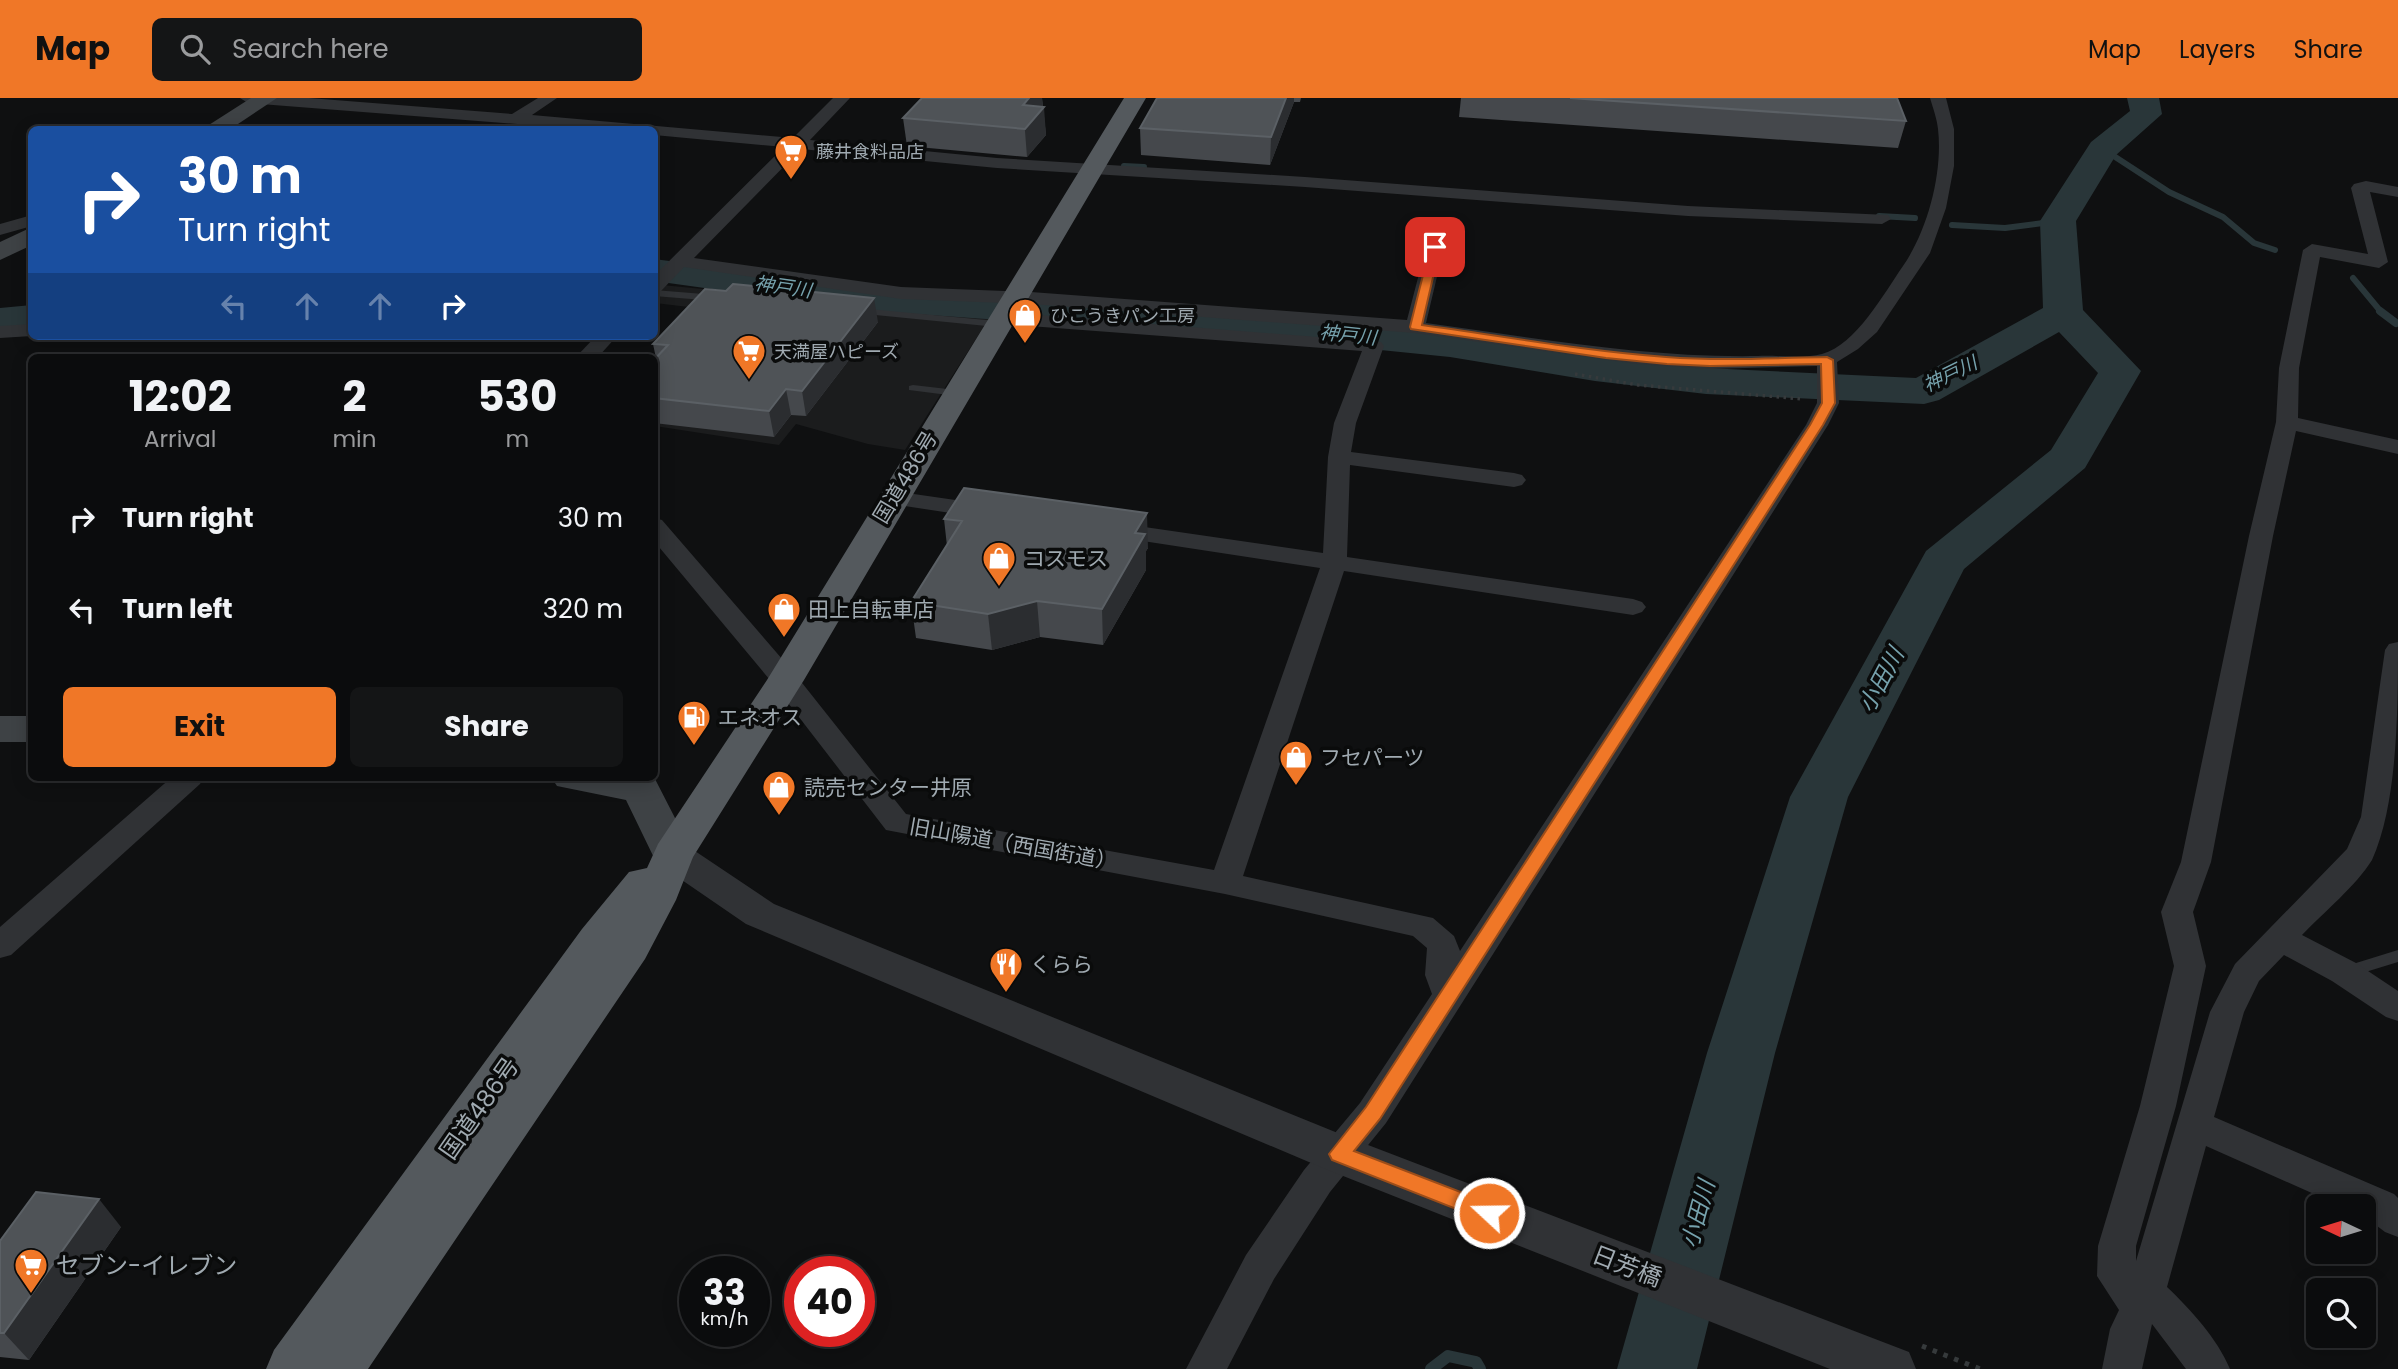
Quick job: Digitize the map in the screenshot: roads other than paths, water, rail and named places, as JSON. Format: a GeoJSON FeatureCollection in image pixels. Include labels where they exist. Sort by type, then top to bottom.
{"type":"FeatureCollection","features":[{"type":"Feature","properties":{"kind":"highway","name":"国道486号"},"geometry":{"type":"LineString","coordinates":[[336,1369],[629,947],[656,900],[673,855],[785,680],[1135,98]]}},
{"type":"Feature","properties":{"kind":"highway","name":"国道486号"},"geometry":{"type":"LineString","coordinates":[[294,1369],[598,941],[634,894],[673,855]]}},
{"type":"Feature","properties":{"kind":"main road"},"geometry":{"type":"LineString","coordinates":[[218,126],[260,98]]}},
{"type":"Feature","properties":{"kind":"main road"},"geometry":{"type":"LineString","coordinates":[[0,252],[28,236]]}},
{"type":"Feature","properties":{"kind":"main road"},"geometry":{"type":"LineString","coordinates":[[0,729],[28,729]]}},
{"type":"Feature","properties":{"kind":"main road"},"geometry":{"type":"LineString","coordinates":[[616,781],[638,783],[673,855]]}},
{"type":"Feature","properties":{"kind":"street"},"geometry":{"type":"LineString","coordinates":[[260,98],[606,126]]}},
{"type":"Feature","properties":{"kind":"street"},"geometry":{"type":"LineString","coordinates":[[516,118],[550,98]]}},
{"type":"Feature","properties":{"kind":"street"},"geometry":{"type":"LineString","coordinates":[[663,279],[842,98]]}},
{"type":"Feature","properties":{"kind":"street"},"geometry":{"type":"LineString","coordinates":[[1005,311],[1415,327],[1647,359],[1710,363],[1827,364],[1870,328],[1921,253],[1937,208],[1946,166],[1946,129],[1938,98]]}},
{"type":"Feature","properties":{"kind":"street"},"geometry":{"type":"LineString","coordinates":[[467,126],[481,116]]}},
{"type":"Feature","properties":{"kind":"street"},"geometry":{"type":"LineString","coordinates":[[658,131],[997,163],[1688,211],[1882,219]]}},
{"type":"Feature","properties":{"kind":"street"},"geometry":{"type":"LineString","coordinates":[[2210,1369],[2175,1321],[2142,1299],[2116,1276],[2117,1246],[2158,1106],[2190,966],[2177,912],[2196,862],[2261,536],[2287,423],[2289,368],[2312,250],[2379,262],[2360,188],[2366,186],[2398,192]]}},
{"type":"Feature","properties":{"kind":"street"},"geometry":{"type":"LineString","coordinates":[[0,230],[28,221]]}},
{"type":"Feature","properties":{"kind":"street"},"geometry":{"type":"LineString","coordinates":[[1415,327],[1435,247]]}},
{"type":"Feature","properties":{"kind":"street"},"geometry":{"type":"LineString","coordinates":[[663,279],[783,278],[901,293],[1005,311],[1374,346],[1345,423],[1339,457],[1335,561],[1225,883]]}},
{"type":"Feature","properties":{"kind":"street"},"geometry":{"type":"LineString","coordinates":[[0,332],[28,330]]}},
{"type":"Feature","properties":{"kind":"street"},"geometry":{"type":"LineString","coordinates":[[589,354],[603,340]]}},
{"type":"Feature","properties":{"kind":"street"},"geometry":{"type":"LineString","coordinates":[[1206,1369],[1260,1267],[1317,1181],[1351,1159],[1373,1113],[1816,425],[1829,403],[1827,364]]}},
{"type":"Feature","properties":{"kind":"street"},"geometry":{"type":"LineString","coordinates":[[2287,423],[2398,447]]}},
{"type":"Feature","properties":{"kind":"street"},"geometry":{"type":"LineString","coordinates":[[1339,457],[1514,480]]}},
{"type":"Feature","properties":{"kind":"street"},"geometry":{"type":"LineString","coordinates":[[893,498],[1009,515]]}},
{"type":"Feature","properties":{"kind":"street"},"geometry":{"type":"LineString","coordinates":[[1090,526],[1633,607]]}},
{"type":"Feature","properties":{"kind":"street","name":"旧山陽道（西国街道）"},"geometry":{"type":"LineString","coordinates":[[658,530],[785,680],[897,822],[1225,883],[1422,926],[1440,937],[1445,947],[1440,980],[1449,996]]}},
{"type":"Feature","properties":{"kind":"street"},"geometry":{"type":"LineString","coordinates":[[2122,1369],[2130,1329],[2142,1299],[2227,1012],[2247,973],[2360,855],[2376,817],[2398,650]]}},
{"type":"Feature","properties":{"kind":"street"},"geometry":{"type":"LineString","coordinates":[[0,946],[186,781]]}},
{"type":"Feature","properties":{"kind":"street","name":"日芳橋"},"geometry":{"type":"LineString","coordinates":[[673,855],[760,914],[1351,1159],[1891,1369]]}},
{"type":"Feature","properties":{"kind":"street"},"geometry":{"type":"LineString","coordinates":[[2280,938],[2344,972],[2398,1007]]}},
{"type":"Feature","properties":{"kind":"street"},"geometry":{"type":"LineString","coordinates":[[2193,1124],[2381,1206],[2398,1220]]}},
{"type":"Feature","properties":{"kind":"lane"},"geometry":{"type":"LineString","coordinates":[[663,279],[721,299]]}},
{"type":"Feature","properties":{"kind":"lane"},"geometry":{"type":"LineString","coordinates":[[841,310],[1005,311]]}},
{"type":"Feature","properties":{"kind":"lane"},"geometry":{"type":"LineString","coordinates":[[912,388],[956,393]]}},
{"type":"Feature","properties":{"kind":"lane"},"geometry":{"type":"LineString","coordinates":[[2344,972],[2398,956]]}},
{"type":"Feature","properties":{"kind":"waterway","name":"小田川"},"geometry":{"type":"LineString","coordinates":[[2063,313],[2058,221],[2103,149],[2146,114],[2143,98]]}},
{"type":"Feature","properties":{"kind":"waterway"},"geometry":{"type":"LineString","coordinates":[[2103,149],[2169,192],[2223,217],[2254,243],[2275,250]]}},
{"type":"Feature","properties":{"kind":"waterway"},"geometry":{"type":"LineString","coordinates":[[1124,166],[1144,167]]}},
{"type":"Feature","properties":{"kind":"waterway"},"geometry":{"type":"LineString","coordinates":[[1879,216],[1915,218]]}},
{"type":"Feature","properties":{"kind":"waterway"},"geometry":{"type":"LineString","coordinates":[[1952,225],[2005,228],[2058,221]]}},
{"type":"Feature","properties":{"kind":"waterway","name":"神戸川"},"geometry":{"type":"LineString","coordinates":[[658,271],[872,299],[1271,327],[1450,345],[1595,368],[1706,381],[1924,391],[2063,313]]}},
{"type":"Feature","properties":{"kind":"waterway"},"geometry":{"type":"LineString","coordinates":[[2353,278],[2381,312]]}},
{"type":"Feature","properties":{"kind":"waterway"},"geometry":{"type":"LineString","coordinates":[[2381,312],[2396,323]]}},
{"type":"Feature","properties":{"kind":"waterway","name":"小田川"},"geometry":{"type":"LineString","coordinates":[[1657,1369],[1741,1053],[1819,797],[1943,561],[2069,458],[2120,371],[2063,313]]}},
{"type":"Feature","properties":{"kind":"waterway","name":"神戸川"},"geometry":{"type":"LineString","coordinates":[[0,320],[28,317]]}},
{"type":"Feature","properties":{"kind":"waterway"},"geometry":{"type":"LineString","coordinates":[[1431,1369],[1448,1356],[1476,1362],[1480,1369]]}},
{"type":"Feature","properties":{"kind":"place","name":"藤井食料品店"},"geometry":{"type":"Point","coordinates":[791,181]}},
{"type":"Feature","properties":{"kind":"place","name":"ひこうきパン工房"},"geometry":{"type":"Point","coordinates":[1025,345]}},
{"type":"Feature","properties":{"kind":"place","name":"天満屋ハピーズ"},"geometry":{"type":"Point","coordinates":[749,381]}},
{"type":"Feature","properties":{"kind":"place","name":"コスモス"},"geometry":{"type":"Point","coordinates":[999,588]}},
{"type":"Feature","properties":{"kind":"place","name":"田上自転車店"},"geometry":{"type":"Point","coordinates":[784,639]}},
{"type":"Feature","properties":{"kind":"place","name":"エネオス"},"geometry":{"type":"Point","coordinates":[694,747]}},
{"type":"Feature","properties":{"kind":"place","name":"フセパーツ"},"geometry":{"type":"Point","coordinates":[1296,787]}},
{"type":"Feature","properties":{"kind":"place","name":"読売センター井原"},"geometry":{"type":"Point","coordinates":[779,817]}},
{"type":"Feature","properties":{"kind":"place","name":"くらら"},"geometry":{"type":"Point","coordinates":[1006,994]}},
{"type":"Feature","properties":{"kind":"place","name":"セブン-イレブン"},"geometry":{"type":"Point","coordinates":[31,1295]}}]}
